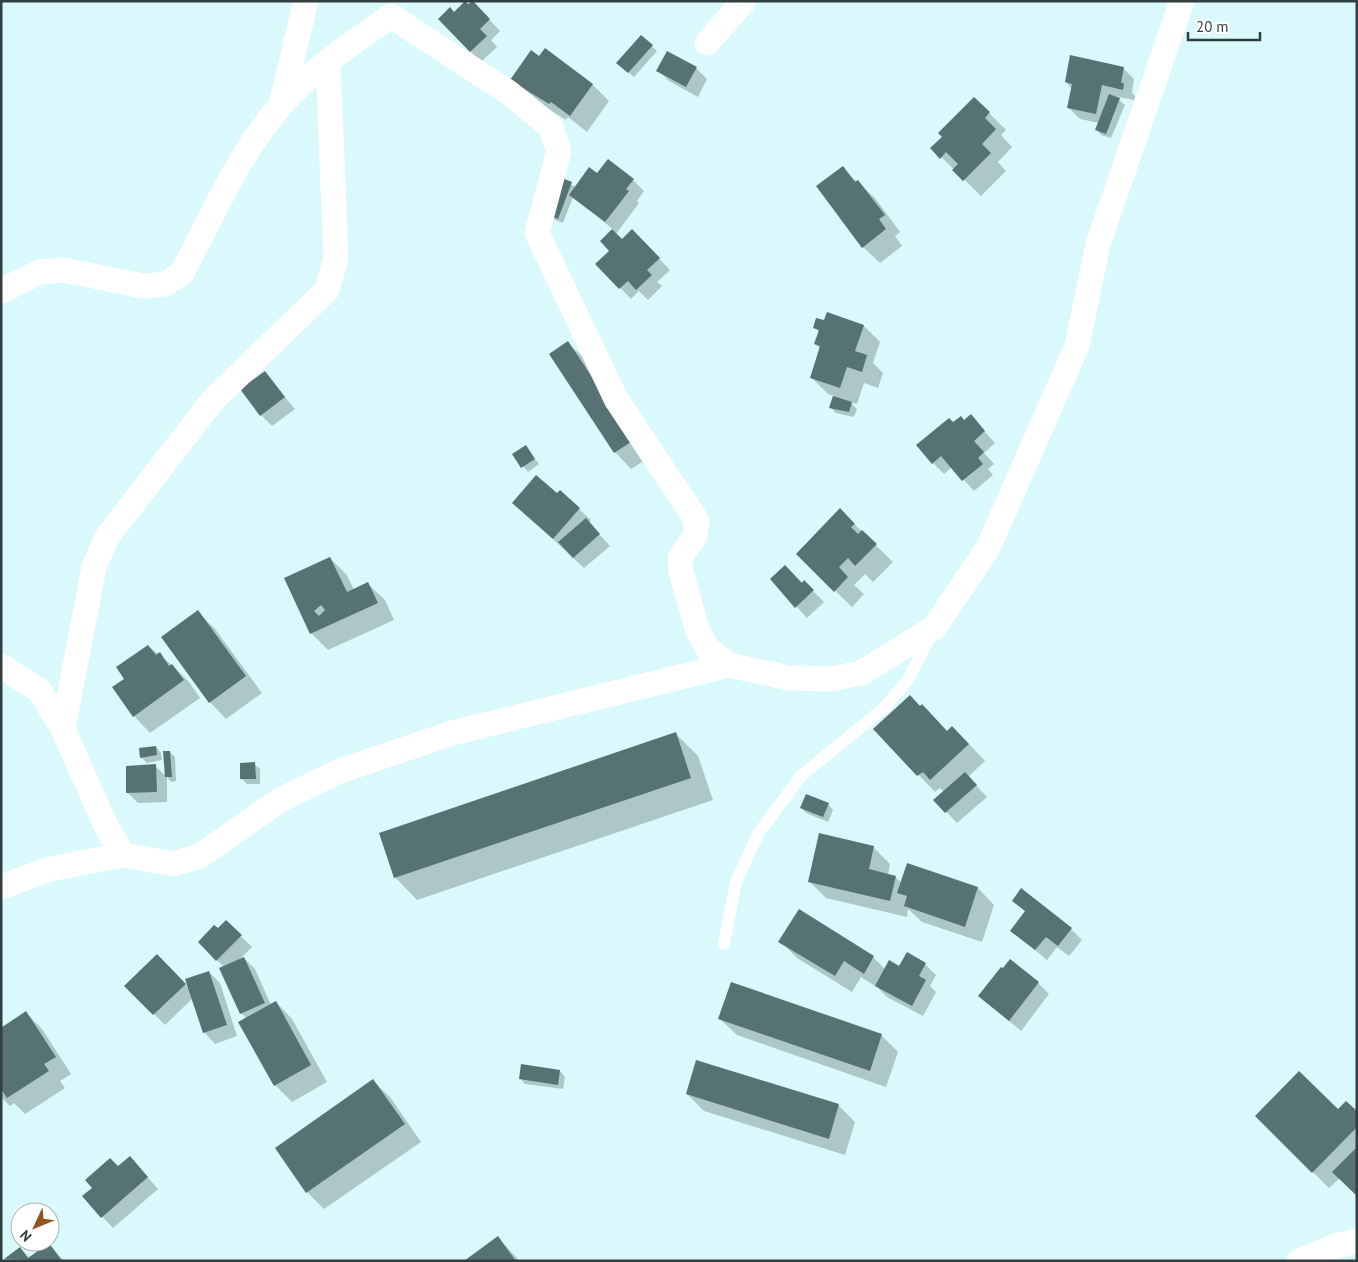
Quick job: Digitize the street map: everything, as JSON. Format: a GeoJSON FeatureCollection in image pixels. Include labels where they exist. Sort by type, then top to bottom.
{"type":"FeatureCollection","features":[{"type":"Feature","properties":{"kind":"street"},"geometry":{"type":"LineString","coordinates":[[281,105],[306,1]]}},
{"type":"Feature","properties":{"kind":"street"},"geometry":{"type":"LineString","coordinates":[[707,43],[744,1]]}},
{"type":"Feature","properties":{"kind":"street"},"geometry":{"type":"LineString","coordinates":[[1,291],[40,272],[64,270],[143,286],[165,284],[182,273],[244,156],[281,105],[328,61],[391,16],[508,92],[551,127],[559,151],[537,233],[616,399],[697,521],[696,536],[680,558],[681,571],[697,629],[708,649],[729,665],[788,678],[830,680],[861,673],[934,628],[988,548],[1076,346],[1098,244],[1182,1]]}},
{"type":"Feature","properties":{"kind":"street"},"geometry":{"type":"LineString","coordinates":[[63,729],[94,567],[107,537],[213,400],[327,290],[336,258],[328,61]]}},
{"type":"Feature","properties":{"kind":"street"},"geometry":{"type":"LineString","coordinates":[[1,887],[50,869],[122,855],[173,864],[200,856],[280,800],[340,771],[452,734],[729,665]]}},
{"type":"Feature","properties":{"kind":"street"},"geometry":{"type":"LineString","coordinates":[[1,666],[40,692],[63,729],[105,824],[122,855]]}},
{"type":"Feature","properties":{"kind":"street"},"geometry":{"type":"LineString","coordinates":[[1299,1261],[1335,1246],[1357,1241]]}},
{"type":"Feature","properties":{"kind":"lane"},"geometry":{"type":"LineString","coordinates":[[724,944],[736,882],[758,834],[801,776],[884,708],[908,680],[934,628]]}},
{"type":"Feature","properties":{"kind":"building"},"geometry":{"type":"Polygon","coordinates":[[[465,1],[468,4],[473,1],[490,19],[480,29],[487,36],[470,52],[438,19],[450,7],[454,12],[465,1]]]}},
{"type":"Feature","properties":{"kind":"building"},"geometry":{"type":"Polygon","coordinates":[[[641,35],[653,45],[628,73],[616,63],[641,35]]]}},
{"type":"Feature","properties":{"kind":"building"},"geometry":{"type":"Polygon","coordinates":[[[545,48],[593,84],[570,116],[551,102],[549,104],[510,80],[531,50],[539,56],[545,48]]]}},
{"type":"Feature","properties":{"kind":"building"},"geometry":{"type":"Polygon","coordinates":[[[667,51],[697,67],[686,87],[656,71],[667,51]]]}},
{"type":"Feature","properties":{"kind":"building"},"geometry":{"type":"Polygon","coordinates":[[[1070,55],[1124,67],[1121,83],[1124,83],[1123,90],[1102,85],[1096,114],[1067,108],[1072,84],[1065,82],[1070,55]]]}},
{"type":"Feature","properties":{"kind":"building"},"geometry":{"type":"Polygon","coordinates":[[[1109,94],[1120,98],[1106,134],[1095,130],[1109,94]]]}},
{"type":"Feature","properties":{"kind":"building"},"geometry":{"type":"Polygon","coordinates":[[[974,97],[990,112],[985,118],[996,129],[982,144],[991,153],[963,181],[952,170],[958,164],[946,152],[940,159],[930,148],[942,137],[938,133],[974,97]]]}},
{"type":"Feature","properties":{"kind":"building"},"geometry":{"type":"Polygon","coordinates":[[[608,159],[634,179],[626,189],[629,191],[605,222],[569,195],[589,167],[597,173],[608,159]]]}},
{"type":"Feature","properties":{"kind":"building"},"geometry":{"type":"Polygon","coordinates":[[[843,166],[855,182],[858,180],[885,215],[879,219],[886,229],[862,248],[816,186],[843,166]]]}},
{"type":"Feature","properties":{"kind":"building"},"geometry":{"type":"Polygon","coordinates":[[[562,178],[572,182],[558,219],[547,214],[562,178]]]}},
{"type":"Feature","properties":{"kind":"building"},"geometry":{"type":"Polygon","coordinates":[[[612,229],[622,239],[632,229],[660,258],[647,270],[652,275],[636,290],[628,281],[619,289],[595,264],[609,251],[600,241],[612,229]]]}},
{"type":"Feature","properties":{"kind":"building"},"geometry":{"type":"Polygon","coordinates":[[[827,312],[864,325],[855,351],[867,355],[862,372],[847,367],[840,388],[810,378],[820,346],[814,344],[819,330],[813,328],[816,318],[824,320],[827,312]]]}},
{"type":"Feature","properties":{"kind":"building"},"geometry":{"type":"Polygon","coordinates":[[[568,341],[634,440],[614,453],[549,354],[568,341]]]}},
{"type":"Feature","properties":{"kind":"building"},"geometry":{"type":"Polygon","coordinates":[[[265,371],[285,397],[260,416],[240,389],[265,371]]]}},
{"type":"Feature","properties":{"kind":"building"},"geometry":{"type":"Polygon","coordinates":[[[833,396],[852,402],[849,412],[829,408],[833,396]]]}},
{"type":"Feature","properties":{"kind":"building"},"geometry":{"type":"Polygon","coordinates":[[[971,414],[985,431],[974,441],[984,452],[978,458],[983,464],[962,481],[941,456],[932,464],[916,445],[949,418],[953,422],[961,416],[964,420],[971,414]]]}},
{"type":"Feature","properties":{"kind":"building"},"geometry":{"type":"Polygon","coordinates":[[[526,445],[535,459],[521,468],[512,454],[526,445]]]}},
{"type":"Feature","properties":{"kind":"building"},"geometry":{"type":"Polygon","coordinates":[[[536,475],[557,493],[560,490],[580,508],[553,539],[512,503],[536,475]]]}},
{"type":"Feature","properties":{"kind":"building"},"geometry":{"type":"Polygon","coordinates":[[[840,508],[855,524],[851,527],[858,534],[862,530],[877,544],[855,566],[848,558],[839,567],[848,577],[834,592],[796,554],[840,508]]]}},
{"type":"Feature","properties":{"kind":"building"},"geometry":{"type":"Polygon","coordinates":[[[586,518],[600,534],[573,558],[558,542],[586,518]]]}},
{"type":"Feature","properties":{"kind":"building"},"geometry":{"type":"Polygon","coordinates":[[[330,557],[347,592],[368,582],[378,603],[310,634],[284,578],[330,557]],[[321,605],[314,611],[319,616],[325,610],[321,605]]]}},
{"type":"Feature","properties":{"kind":"building"},"geometry":{"type":"Polygon","coordinates":[[[785,565],[802,583],[804,580],[814,590],[795,608],[770,579],[785,565]]]}},
{"type":"Feature","properties":{"kind":"building"},"geometry":{"type":"Polygon","coordinates":[[[198,610],[246,676],[209,703],[161,637],[198,610]]]}},
{"type":"Feature","properties":{"kind":"building"},"geometry":{"type":"Polygon","coordinates":[[[148,645],[156,655],[160,652],[169,666],[172,664],[184,680],[133,717],[112,687],[124,679],[116,667],[148,645]]]}},
{"type":"Feature","properties":{"kind":"building"},"geometry":{"type":"Polygon","coordinates":[[[910,695],[920,706],[922,704],[947,731],[952,726],[969,744],[930,780],[923,772],[917,776],[873,729],[910,695]]]}},
{"type":"Feature","properties":{"kind":"building"},"geometry":{"type":"Polygon","coordinates":[[[676,732],[691,778],[394,878],[379,833],[676,732]]]}},
{"type":"Feature","properties":{"kind":"building"},"geometry":{"type":"Polygon","coordinates":[[[156,746],[157,755],[140,758],[139,748],[156,746]]]}},
{"type":"Feature","properties":{"kind":"building"},"geometry":{"type":"Polygon","coordinates":[[[163,751],[170,751],[172,777],[165,777],[163,751]]]}},
{"type":"Feature","properties":{"kind":"building"},"geometry":{"type":"Polygon","coordinates":[[[255,762],[256,779],[240,779],[240,763],[255,762]]]}},
{"type":"Feature","properties":{"kind":"building"},"geometry":{"type":"Polygon","coordinates":[[[156,764],[157,792],[126,793],[126,766],[156,764]]]}},
{"type":"Feature","properties":{"kind":"building"},"geometry":{"type":"Polygon","coordinates":[[[965,772],[977,785],[945,813],[933,800],[965,772]]]}},
{"type":"Feature","properties":{"kind":"building"},"geometry":{"type":"Polygon","coordinates":[[[806,794],[829,803],[823,817],[800,808],[806,794]]]}},
{"type":"Feature","properties":{"kind":"building"},"geometry":{"type":"Polygon","coordinates":[[[819,833],[874,846],[869,869],[896,876],[890,901],[808,882],[819,833]]]}},
{"type":"Feature","properties":{"kind":"building"},"geometry":{"type":"Polygon","coordinates":[[[907,863],[978,887],[965,927],[904,906],[907,896],[897,893],[907,863]]]}},
{"type":"Feature","properties":{"kind":"building"},"geometry":{"type":"Polygon","coordinates":[[[1021,888],[1072,928],[1058,946],[1046,937],[1035,950],[1010,931],[1025,911],[1012,901],[1021,888]]]}},
{"type":"Feature","properties":{"kind":"building"},"geometry":{"type":"Polygon","coordinates":[[[799,909],[874,956],[864,974],[844,961],[835,976],[778,942],[799,909]]]}},
{"type":"Feature","properties":{"kind":"building"},"geometry":{"type":"Polygon","coordinates":[[[226,920],[242,935],[216,961],[198,942],[214,925],[218,928],[226,920]]]}},
{"type":"Feature","properties":{"kind":"building"},"geometry":{"type":"Polygon","coordinates":[[[907,952],[926,963],[919,976],[926,980],[912,1006],[875,986],[889,960],[899,966],[907,952]]]}},
{"type":"Feature","properties":{"kind":"building"},"geometry":{"type":"Polygon","coordinates":[[[157,954],[186,984],[153,1015],[124,986],[157,954]]]}},
{"type":"Feature","properties":{"kind":"building"},"geometry":{"type":"Polygon","coordinates":[[[244,957],[265,1003],[240,1014],[219,968],[244,957]]]}},
{"type":"Feature","properties":{"kind":"building"},"geometry":{"type":"Polygon","coordinates":[[[1010,959],[1039,982],[1009,1021],[978,996],[1001,967],[1003,968],[1010,959]]]}},
{"type":"Feature","properties":{"kind":"building"},"geometry":{"type":"Polygon","coordinates":[[[209,971],[227,1025],[203,1033],[185,979],[209,971]]]}},
{"type":"Feature","properties":{"kind":"building"},"geometry":{"type":"Polygon","coordinates":[[[731,982],[882,1034],[870,1071],[718,1019],[731,982]]]}},
{"type":"Feature","properties":{"kind":"building"},"geometry":{"type":"Polygon","coordinates":[[[276,1001],[311,1065],[274,1086],[238,1022],[276,1001]]]}},
{"type":"Feature","properties":{"kind":"building"},"geometry":{"type":"Polygon","coordinates":[[[26,1011],[56,1057],[44,1064],[49,1071],[7,1098],[1,1089],[1,1028],[26,1011]]]}},
{"type":"Feature","properties":{"kind":"building"},"geometry":{"type":"Polygon","coordinates":[[[696,1060],[839,1104],[829,1139],[686,1094],[696,1060]]]}},
{"type":"Feature","properties":{"kind":"building"},"geometry":{"type":"Polygon","coordinates":[[[521,1064],[560,1070],[558,1085],[519,1079],[521,1064]]]}},
{"type":"Feature","properties":{"kind":"building"},"geometry":{"type":"Polygon","coordinates":[[[1299,1071],[1338,1109],[1346,1101],[1357,1111],[1357,1127],[1312,1173],[1255,1116],[1299,1071]]]}},
{"type":"Feature","properties":{"kind":"building"},"geometry":{"type":"Polygon","coordinates":[[[373,1079],[405,1124],[306,1193],[275,1148],[373,1079]]]}},
{"type":"Feature","properties":{"kind":"building"},"geometry":{"type":"Polygon","coordinates":[[[1357,1147],[1357,1196],[1332,1172],[1357,1147]]]}},
{"type":"Feature","properties":{"kind":"building"},"geometry":{"type":"Polygon","coordinates":[[[130,1156],[148,1177],[101,1218],[82,1196],[92,1188],[85,1180],[110,1158],[118,1166],[130,1156]]]}},
{"type":"Feature","properties":{"kind":"building"},"geometry":{"type":"Polygon","coordinates":[[[498,1236],[516,1261],[464,1261],[498,1236]]]}},
{"type":"Feature","properties":{"kind":"building"},"geometry":{"type":"Polygon","coordinates":[[[13,1252],[24,1252],[28,1258],[36,1252],[56,1252],[62,1261],[4,1259],[13,1252]]]}}]}
